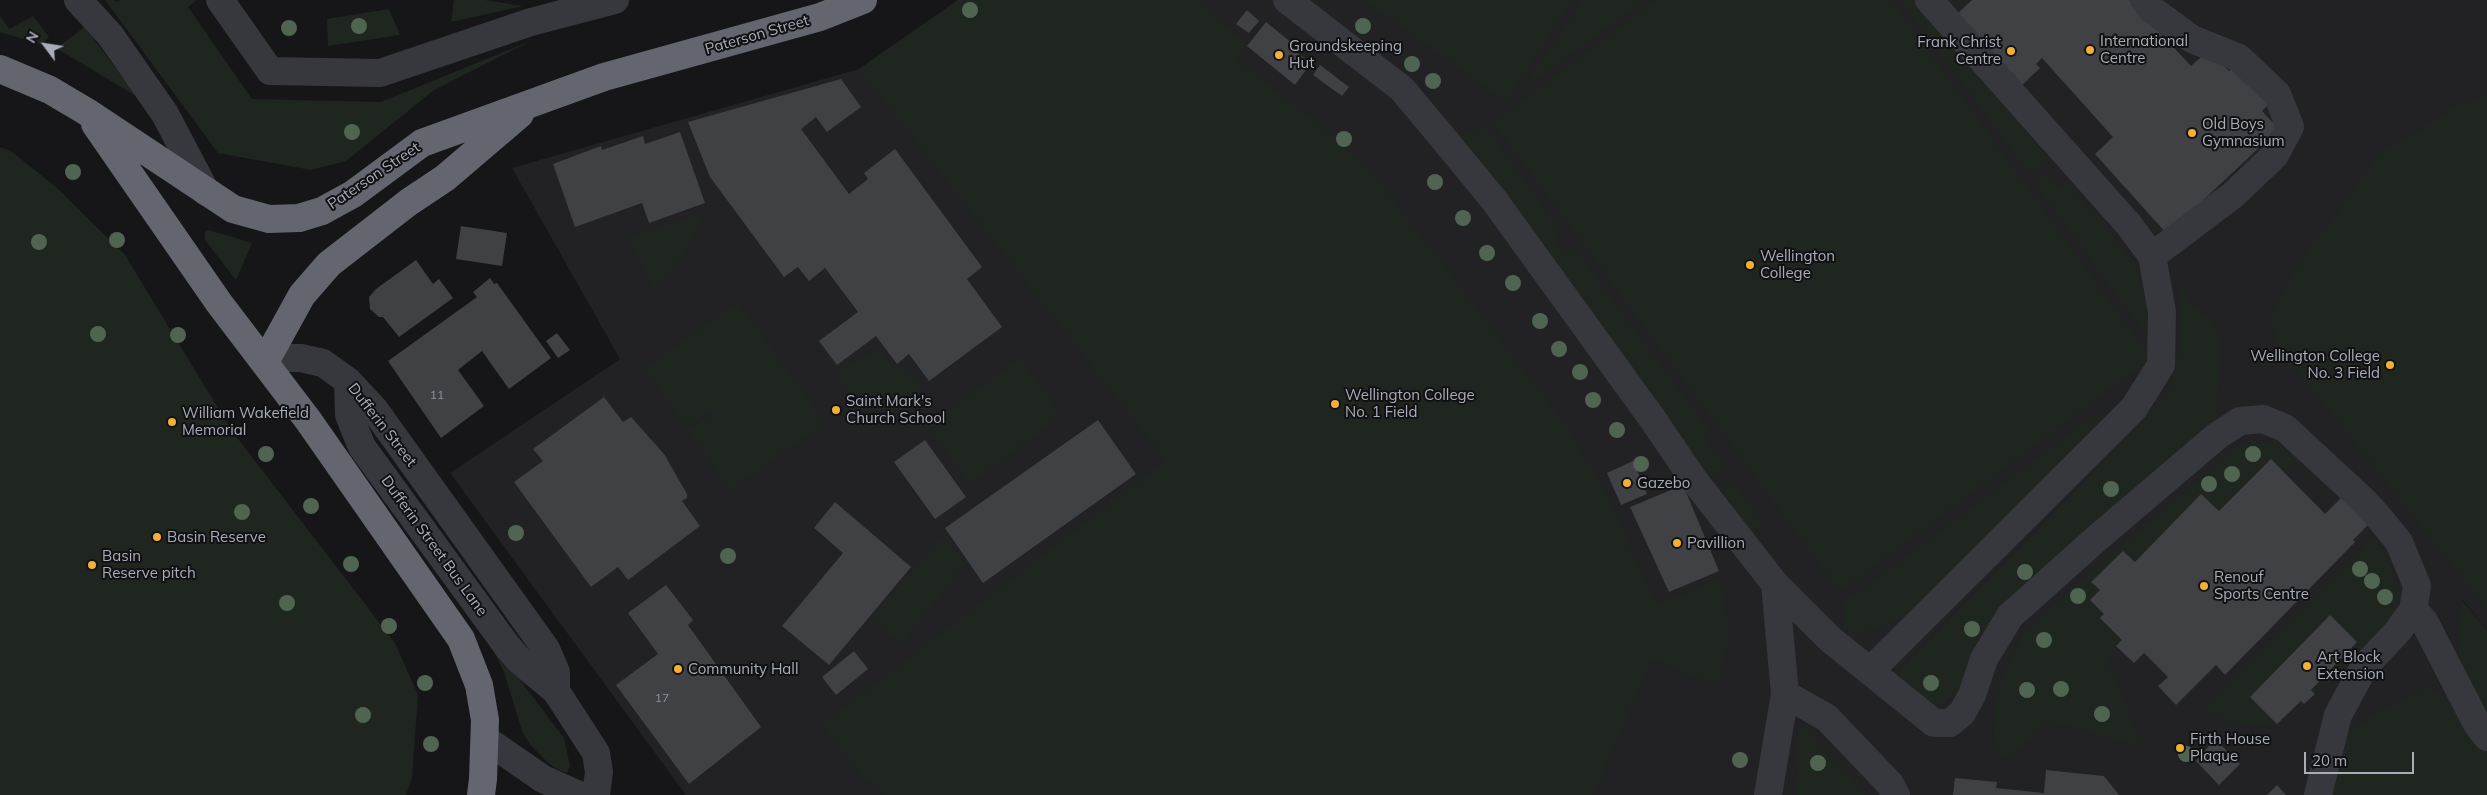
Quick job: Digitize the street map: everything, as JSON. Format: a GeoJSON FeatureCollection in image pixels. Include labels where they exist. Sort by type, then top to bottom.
{"type":"FeatureCollection","features":[{"type":"Feature","properties":{"kind":"highway","name":"Paterson Street"},"geometry":{"type":"LineString","coordinates":[[87,112],[233,209],[269,219],[299,218],[322,211],[353,194],[422,143],[604,77],[820,17],[863,0]]}},
{"type":"Feature","properties":{"kind":"highway"},"geometry":{"type":"LineString","coordinates":[[0,69],[50,90],[87,112],[220,304],[265,362],[461,639],[479,685],[485,720],[480,795]]}},
{"type":"Feature","properties":{"kind":"highway","name":"Paterson Street"},"geometry":{"type":"LineString","coordinates":[[265,362],[302,295],[329,264],[409,202],[445,178],[535,102]]}},
{"type":"Feature","properties":{"kind":"street"},"geometry":{"type":"LineString","coordinates":[[78,0],[110,35],[165,114],[206,192]]}},
{"type":"Feature","properties":{"kind":"street"},"geometry":{"type":"LineString","coordinates":[[220,0],[270,71],[380,73],[531,22],[614,0]]}},
{"type":"Feature","properties":{"kind":"street"},"geometry":{"type":"LineString","coordinates":[[1287,0],[1402,89],[1494,200],[1649,414],[1694,480],[1775,584],[1830,639],[1871,670],[1934,723],[1950,723],[1962,713],[1972,695],[1984,659],[2010,616],[2117,520],[2217,436],[2240,421],[2262,419],[2285,428],[2366,503],[2399,542],[2417,586],[2413,610],[2398,631],[2364,666],[2338,715],[2318,795]]}},
{"type":"Feature","properties":{"kind":"street"},"geometry":{"type":"LineString","coordinates":[[2144,0],[2151,9],[2192,39],[2239,58],[2277,94],[2290,127],[2275,155],[2233,194],[2152,256]]}},
{"type":"Feature","properties":{"kind":"street"},"geometry":{"type":"LineString","coordinates":[[1871,670],[2134,408],[2161,365],[2162,312],[2152,256],[2129,226],[1934,2]]}},
{"type":"Feature","properties":{"kind":"street","name":"Dufferin Street"},"geometry":{"type":"LineString","coordinates":[[265,362],[284,358],[300,358],[323,363],[348,381]]}},
{"type":"Feature","properties":{"kind":"street","name":"Dufferin Street Bus Lane"},"geometry":{"type":"LineString","coordinates":[[348,381],[349,415],[362,446],[507,646],[520,661],[556,691],[596,753],[599,772],[596,795]]}},
{"type":"Feature","properties":{"kind":"street"},"geometry":{"type":"LineString","coordinates":[[1768,795],[1785,694],[1775,584]]}},
{"type":"Feature","properties":{"kind":"street"},"geometry":{"type":"LineString","coordinates":[[2413,610],[2424,621],[2477,724],[2487,737]]}},
{"type":"Feature","properties":{"kind":"street"},"geometry":{"type":"LineString","coordinates":[[1785,694],[1827,718],[1890,784],[1896,795]]}},
{"type":"Feature","properties":{"kind":"street"},"geometry":{"type":"LineString","coordinates":[[485,739],[544,780],[578,795]]}},
{"type":"Feature","properties":{"kind":"shaded area"},"geometry":{"type":"Polygon","coordinates":[[[105,0],[114,0],[116,2],[120,0],[197,0],[188,7],[252,99],[381,102],[533,40],[434,90],[346,161],[311,170],[218,153],[105,0]]]}},
{"type":"Feature","properties":{"kind":"shaded area"},"geometry":{"type":"Polygon","coordinates":[[[454,0],[485,0],[523,6],[451,22],[454,0]]]}},
{"type":"Feature","properties":{"kind":"shaded area","name":"Wellington College"},"geometry":{"type":"Polygon","coordinates":[[[958,0],[2487,0],[2487,630],[2463,600],[2468,706],[2401,795],[686,795],[450,473],[620,359],[512,168],[859,69],[958,0]]]}},
{"type":"Feature","properties":{"kind":"shaded area","name":"Wellington College No. 1 Field"},"geometry":{"type":"Polygon","coordinates":[[[958,0],[1196,0],[1246,43],[1236,59],[1312,118],[1373,173],[1568,428],[1608,496],[1656,605],[1720,577],[1729,623],[1728,645],[1717,684],[1711,684],[1652,659],[1593,795],[885,795],[862,776],[821,725],[1166,461],[859,69],[958,0]]]}},
{"type":"Feature","properties":{"kind":"shaded area"},"geometry":{"type":"Polygon","coordinates":[[[1364,0],[1572,0],[1506,102],[1364,0]]]}},
{"type":"Feature","properties":{"kind":"shaded area"},"geometry":{"type":"Polygon","coordinates":[[[1583,0],[1645,0],[1520,92],[1583,0]]]}},
{"type":"Feature","properties":{"kind":"shaded area"},"geometry":{"type":"Polygon","coordinates":[[[1656,0],[1892,0],[2151,358],[1840,592],[1493,122],[1656,0]]]}},
{"type":"Feature","properties":{"kind":"shaded area"},"geometry":{"type":"Polygon","coordinates":[[[1901,0],[1920,0],[2048,158],[2031,172],[2029,169],[2026,170],[1901,0]]]}},
{"type":"Feature","properties":{"kind":"shaded area"},"geometry":{"type":"Polygon","coordinates":[[[389,9],[400,35],[328,46],[327,19],[389,9]]]}},
{"type":"Feature","properties":{"kind":"shaded area"},"geometry":{"type":"Polygon","coordinates":[[[0,16],[9,29],[33,16],[49,37],[42,45],[0,32],[0,16]]]}},
{"type":"Feature","properties":{"kind":"shaded area"},"geometry":{"type":"Polygon","coordinates":[[[85,27],[136,96],[56,48],[85,27]]]}},
{"type":"Feature","properties":{"kind":"shaded area","name":"Wellington College No. 3 Field"},"geometry":{"type":"Polygon","coordinates":[[[2487,95],[2487,609],[2276,344],[2270,315],[2309,248],[2337,214],[2380,152],[2410,136],[2456,106],[2487,95]]]}},
{"type":"Feature","properties":{"kind":"shaded area"},"geometry":{"type":"Polygon","coordinates":[[[1484,124],[1561,231],[1553,238],[1566,254],[1574,247],[1709,430],[1705,438],[1726,467],[1709,480],[1455,135],[1472,132],[1484,124]]]}},
{"type":"Feature","properties":{"kind":"shaded area","name":"Basin Reserve"},"geometry":{"type":"Polygon","coordinates":[[[0,147],[11,151],[56,187],[125,255],[232,431],[395,643],[418,695],[412,778],[406,795],[0,795],[0,147]]]}},
{"type":"Feature","properties":{"kind":"shaded area"},"geometry":{"type":"Polygon","coordinates":[[[2046,173],[2059,189],[2066,180],[2136,265],[2149,313],[2146,335],[2033,182],[2046,173]]]}},
{"type":"Feature","properties":{"kind":"shaded area"},"geometry":{"type":"Polygon","coordinates":[[[705,212],[689,246],[655,290],[629,237],[705,212]]]}},
{"type":"Feature","properties":{"kind":"shaded area"},"geometry":{"type":"Polygon","coordinates":[[[209,230],[252,243],[236,280],[205,240],[205,232],[209,230]]]}},
{"type":"Feature","properties":{"kind":"shaded area"},"geometry":{"type":"Polygon","coordinates":[[[2180,278],[2190,304],[2213,321],[2222,341],[2216,419],[1967,672],[1956,692],[1941,705],[1931,706],[1899,677],[1901,670],[2136,430],[2168,391],[2175,371],[2180,339],[2180,278]]]}},
{"type":"Feature","properties":{"kind":"shaded area"},"geometry":{"type":"Polygon","coordinates":[[[738,302],[825,423],[730,490],[688,431],[715,412],[712,409],[686,428],[645,368],[738,302]]]}},
{"type":"Feature","properties":{"kind":"shaded area"},"geometry":{"type":"Polygon","coordinates":[[[879,350],[890,365],[905,369],[923,388],[891,412],[870,407],[841,385],[841,366],[879,350]]]}},
{"type":"Feature","properties":{"kind":"shaded area"},"geometry":{"type":"Polygon","coordinates":[[[1020,358],[1062,416],[970,484],[928,426],[1020,358]]]}},
{"type":"Feature","properties":{"kind":"shaded area"},"geometry":{"type":"Polygon","coordinates":[[[2109,405],[2090,430],[2004,520],[1904,616],[1860,635],[1842,628],[1845,602],[2109,405]]]}},
{"type":"Feature","properties":{"kind":"shaded area"},"geometry":{"type":"Polygon","coordinates":[[[2258,441],[2282,447],[2300,459],[2285,474],[2219,511],[2201,494],[2135,562],[2122,551],[2091,581],[2100,590],[2091,600],[2104,614],[2100,618],[2122,640],[2107,658],[2139,737],[2145,743],[2140,747],[2051,721],[2011,756],[2002,755],[1993,738],[1998,691],[2009,661],[2022,636],[2082,580],[2237,447],[2258,441]]]}},
{"type":"Feature","properties":{"kind":"shaded area"},"geometry":{"type":"Polygon","coordinates":[[[1729,477],[1764,522],[1748,535],[1712,490],[1729,477]]]}},
{"type":"Feature","properties":{"kind":"shaded area"},"geometry":{"type":"Polygon","coordinates":[[[942,536],[966,563],[901,645],[871,619],[942,536]]]}},
{"type":"Feature","properties":{"kind":"shaded area"},"geometry":{"type":"Polygon","coordinates":[[[2373,537],[2388,559],[2400,590],[2399,607],[2382,631],[2314,693],[2311,690],[2357,642],[2329,615],[2250,697],[2277,724],[2275,726],[2224,721],[2220,717],[2216,720],[2204,708],[2373,537]]]}},
{"type":"Feature","properties":{"kind":"shaded area"},"geometry":{"type":"Polygon","coordinates":[[[2462,600],[2487,630],[2487,795],[2330,795],[2342,734],[2425,686],[2468,706],[2458,646],[2462,600]]]}},
{"type":"Feature","properties":{"kind":"shaded area"},"geometry":{"type":"Polygon","coordinates":[[[484,632],[564,738],[570,766],[567,773],[548,763],[529,743],[522,731],[504,672],[484,632]]]}},
{"type":"Feature","properties":{"kind":"shaded area"},"geometry":{"type":"Polygon","coordinates":[[[1804,726],[1867,795],[1795,795],[1798,771],[1798,732],[1804,726]]]}},
{"type":"Feature","properties":{"kind":"building","name":"Old Boys Gymnasium"},"geometry":{"type":"Polygon","coordinates":[[[1972,0],[2129,0],[2191,66],[2208,51],[2229,71],[2235,65],[2270,103],[2262,111],[2279,129],[2167,234],[2095,154],[2113,137],[2042,58],[2036,64],[2040,68],[2021,86],[1957,14],[1972,0]]]}},
{"type":"Feature","properties":{"kind":"building"},"geometry":{"type":"Polygon","coordinates":[[[1247,10],[1259,21],[1249,33],[1236,24],[1247,10]]]}},
{"type":"Feature","properties":{"kind":"building","name":"Groundskeeping Hut"},"geometry":{"type":"Polygon","coordinates":[[[1266,22],[1292,43],[1289,47],[1311,63],[1295,85],[1247,46],[1266,22]]]}},
{"type":"Feature","properties":{"kind":"building"},"geometry":{"type":"Polygon","coordinates":[[[1320,65],[1349,87],[1342,96],[1313,75],[1320,65]]]}},
{"type":"Feature","properties":{"kind":"building"},"geometry":{"type":"Polygon","coordinates":[[[841,79],[861,107],[827,132],[816,117],[801,129],[849,194],[868,179],[864,173],[895,149],[982,267],[967,279],[1002,327],[929,381],[909,354],[897,364],[876,336],[837,365],[819,341],[858,312],[825,268],[809,281],[798,267],[784,277],[710,177],[688,122],[841,79]]]}},
{"type":"Feature","properties":{"kind":"building"},"geometry":{"type":"Polygon","coordinates":[[[680,132],[705,203],[649,223],[642,203],[575,227],[553,164],[601,146],[602,150],[643,136],[645,144],[680,132]]]}},
{"type":"Feature","properties":{"kind":"building"},"geometry":{"type":"Polygon","coordinates":[[[461,226],[507,233],[502,266],[456,259],[461,226]]]}},
{"type":"Feature","properties":{"kind":"building"},"geometry":{"type":"Polygon","coordinates":[[[416,260],[433,284],[439,279],[453,298],[399,337],[383,317],[379,317],[370,309],[369,297],[376,289],[416,260]]]}},
{"type":"Feature","properties":{"kind":"building"},"geometry":{"type":"Polygon","coordinates":[[[490,278],[494,284],[497,283],[551,358],[509,389],[482,351],[458,370],[484,406],[441,438],[388,361],[477,297],[473,292],[490,278]]]}},
{"type":"Feature","properties":{"kind":"building"},"geometry":{"type":"Polygon","coordinates":[[[557,333],[570,350],[558,358],[546,341],[557,333]]]}},
{"type":"Feature","properties":{"kind":"building"},"geometry":{"type":"Polygon","coordinates":[[[604,397],[623,422],[631,417],[664,454],[687,494],[687,498],[682,501],[700,526],[628,580],[618,567],[591,587],[514,482],[543,461],[533,449],[604,397]]]}},
{"type":"Feature","properties":{"kind":"building"},"geometry":{"type":"Polygon","coordinates":[[[1098,420],[1136,474],[983,583],[945,528],[1098,420]]]}},
{"type":"Feature","properties":{"kind":"building"},"geometry":{"type":"Polygon","coordinates":[[[925,440],[966,497],[935,519],[894,462],[925,440]]]}},
{"type":"Feature","properties":{"kind":"building","name":"Renouf Sports Centre"},"geometry":{"type":"Polygon","coordinates":[[[2271,459],[2325,514],[2342,497],[2368,525],[2353,540],[2355,542],[2225,675],[2216,665],[2176,705],[2158,686],[2168,677],[2144,653],[2134,663],[2116,646],[2122,640],[2100,618],[2104,614],[2090,600],[2100,590],[2091,582],[2123,551],[2135,562],[2201,494],[2219,511],[2271,459]]]}},
{"type":"Feature","properties":{"kind":"building","name":"Gazebo"},"geometry":{"type":"Polygon","coordinates":[[[1633,461],[1647,494],[1621,505],[1607,473],[1633,461]]]}},
{"type":"Feature","properties":{"kind":"building","name":"Pavillion"},"geometry":{"type":"Polygon","coordinates":[[[1683,485],[1719,571],[1669,592],[1630,507],[1683,485]]]}},
{"type":"Feature","properties":{"kind":"building"},"geometry":{"type":"Polygon","coordinates":[[[835,502],[911,567],[829,665],[782,626],[843,553],[814,528],[835,502]]]}},
{"type":"Feature","properties":{"kind":"building","name":"Community Hall"},"geometry":{"type":"Polygon","coordinates":[[[666,585],[693,620],[688,625],[761,727],[689,784],[616,685],[658,654],[628,613],[666,585]]]}},
{"type":"Feature","properties":{"kind":"building","name":"Art Block Extension"},"geometry":{"type":"Polygon","coordinates":[[[2330,615],[2357,642],[2311,690],[2315,694],[2304,704],[2301,701],[2277,724],[2250,697],[2330,615]]]}},
{"type":"Feature","properties":{"kind":"building"},"geometry":{"type":"Polygon","coordinates":[[[854,651],[868,669],[836,695],[822,677],[854,651]]]}},
{"type":"Feature","properties":{"kind":"building"},"geometry":{"type":"Polygon","coordinates":[[[2215,739],[2240,764],[2219,785],[2196,761],[2215,739]]]}},
{"type":"Feature","properties":{"kind":"building"},"geometry":{"type":"Polygon","coordinates":[[[2046,770],[2104,776],[2119,795],[1953,795],[1955,778],[1997,782],[1996,788],[2044,793],[2046,770]]]}},
{"type":"Feature","properties":{"kind":"building"},"geometry":{"type":"Polygon","coordinates":[[[2277,785],[2286,795],[2267,795],[2277,785]]]}},
{"type":"Feature","properties":{"kind":"place","name":"International Centre"},"geometry":{"type":"Point","coordinates":[2090,50]}},
{"type":"Feature","properties":{"kind":"place","name":"Frank Christ Centre"},"geometry":{"type":"Point","coordinates":[2011,51]}},
{"type":"Feature","properties":{"kind":"place","name":"Groundskeeping Hut"},"geometry":{"type":"Point","coordinates":[1279,55]}},
{"type":"Feature","properties":{"kind":"place","name":"Old Boys Gymnasium"},"geometry":{"type":"Point","coordinates":[2192,133]}},
{"type":"Feature","properties":{"kind":"place","name":"Wellington College"},"geometry":{"type":"Point","coordinates":[1750,265]}},
{"type":"Feature","properties":{"kind":"place","name":"Wellington College No. 3 Field"},"geometry":{"type":"Point","coordinates":[2390,365]}},
{"type":"Feature","properties":{"kind":"place","name":"Wellington College No. 1 Field"},"geometry":{"type":"Point","coordinates":[1335,404]}},
{"type":"Feature","properties":{"kind":"place","name":"Saint Mark's Church School"},"geometry":{"type":"Point","coordinates":[836,410]}},
{"type":"Feature","properties":{"kind":"place","name":"William Wakefield Memorial"},"geometry":{"type":"Point","coordinates":[172,422]}},
{"type":"Feature","properties":{"kind":"place","name":"Gazebo"},"geometry":{"type":"Point","coordinates":[1627,483]}},
{"type":"Feature","properties":{"kind":"place","name":"Basin Reserve"},"geometry":{"type":"Point","coordinates":[157,537]}},
{"type":"Feature","properties":{"kind":"place","name":"Pavillion"},"geometry":{"type":"Point","coordinates":[1677,543]}},
{"type":"Feature","properties":{"kind":"place","name":"Basin Reserve pitch"},"geometry":{"type":"Point","coordinates":[92,565]}},
{"type":"Feature","properties":{"kind":"place","name":"Renouf Sports Centre"},"geometry":{"type":"Point","coordinates":[2204,586]}},
{"type":"Feature","properties":{"kind":"place","name":"Art Block Extension"},"geometry":{"type":"Point","coordinates":[2307,666]}},
{"type":"Feature","properties":{"kind":"place","name":"Community Hall"},"geometry":{"type":"Point","coordinates":[678,669]}},
{"type":"Feature","properties":{"kind":"place","name":"Firth House Plaque"},"geometry":{"type":"Point","coordinates":[2180,748]}}]}
